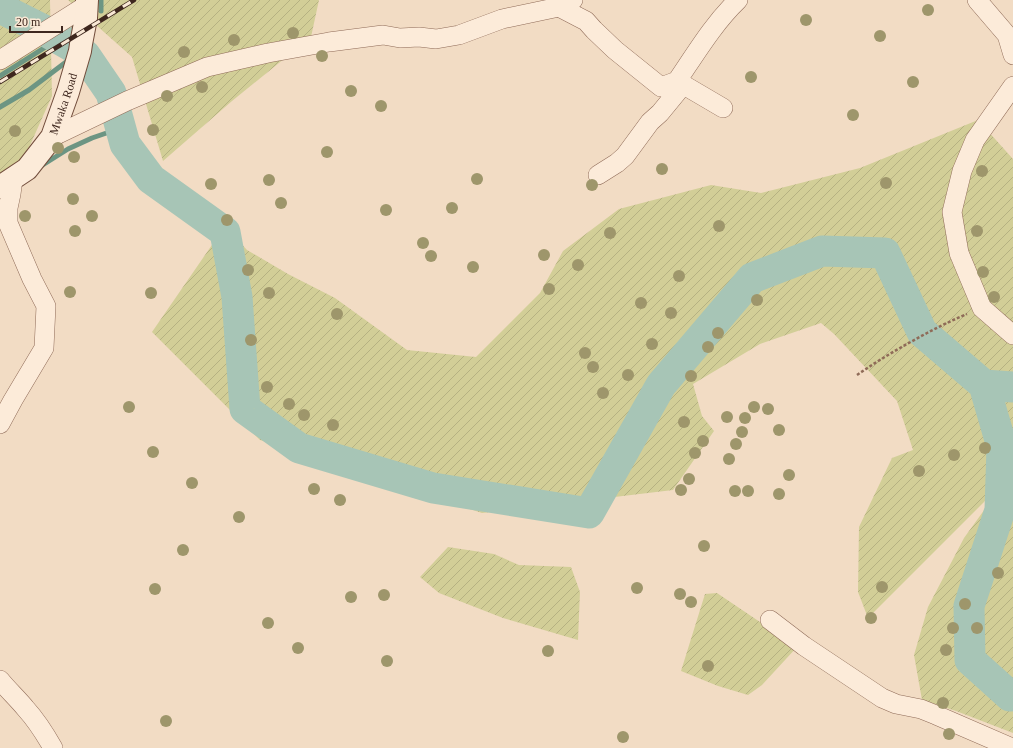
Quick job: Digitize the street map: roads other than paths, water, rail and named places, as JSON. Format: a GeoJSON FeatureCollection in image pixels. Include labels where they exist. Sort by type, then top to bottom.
{"type":"FeatureCollection","features":[{"type":"Feature","properties":{"kind":"street"},"geometry":{"type":"LineString","coordinates":[[598,175],[625,156],[647,126],[660,113],[680,83],[700,48],[726,12],[738,0]]}},
{"type":"Feature","properties":{"kind":"street"},"geometry":{"type":"LineString","coordinates":[[977,0],[1007,36],[1013,55]]}},
{"type":"Feature","properties":{"kind":"street"},"geometry":{"type":"LineString","coordinates":[[0,60],[87,3]]}},
{"type":"Feature","properties":{"kind":"street","name":"Mwaka Road"},"geometry":{"type":"LineString","coordinates":[[6,183],[27,169],[52,137],[68,92],[80,51],[87,3]]}},
{"type":"Feature","properties":{"kind":"street"},"geometry":{"type":"LineString","coordinates":[[52,137],[126,100],[207,67],[268,53],[329,42],[383,35],[400,38],[436,39],[458,35],[502,19],[566,4],[616,50],[661,87],[680,83],[723,108]]}},
{"type":"Feature","properties":{"kind":"street"},"geometry":{"type":"LineString","coordinates":[[1013,86],[975,140],[962,171],[952,212],[959,253],[982,308],[1013,335]]}},
{"type":"Feature","properties":{"kind":"street"},"geometry":{"type":"LineString","coordinates":[[0,424],[44,348],[46,306],[32,279],[8,223],[8,208],[11,194],[6,183]]}},
{"type":"Feature","properties":{"kind":"street"},"geometry":{"type":"LineString","coordinates":[[770,620],[804,646],[882,698],[896,704],[921,709],[1004,744]]}},
{"type":"Feature","properties":{"kind":"street"},"geometry":{"type":"LineString","coordinates":[[0,680],[44,731],[54,748]]}},
{"type":"Feature","properties":{"kind":"waterway"},"geometry":{"type":"LineString","coordinates":[[101,0],[101,11]]}},
{"type":"Feature","properties":{"kind":"waterway"},"geometry":{"type":"LineString","coordinates":[[0,8],[40,28],[85,55],[111,93],[125,144],[151,179],[225,232],[237,297],[245,409],[299,448],[433,488],[589,513],[661,385],[752,278],[822,251],[885,253],[922,332],[984,385],[1002,447],[1000,510],[969,606],[970,660],[1010,696]]}},
{"type":"Feature","properties":{"kind":"waterway"},"geometry":{"type":"LineString","coordinates":[[0,76],[74,29],[74,23]]}},
{"type":"Feature","properties":{"kind":"waterway"},"geometry":{"type":"LineString","coordinates":[[0,107],[29,90],[70,59]]}},
{"type":"Feature","properties":{"kind":"waterway"},"geometry":{"type":"LineString","coordinates":[[41,166],[68,149],[92,138],[121,128]]}},
{"type":"Feature","properties":{"kind":"waterway"},"geometry":{"type":"LineString","coordinates":[[984,385],[1013,387]]}},
{"type":"Feature","properties":{"kind":"railway"},"geometry":{"type":"LineString","coordinates":[[0,82],[134,0]]}}]}
